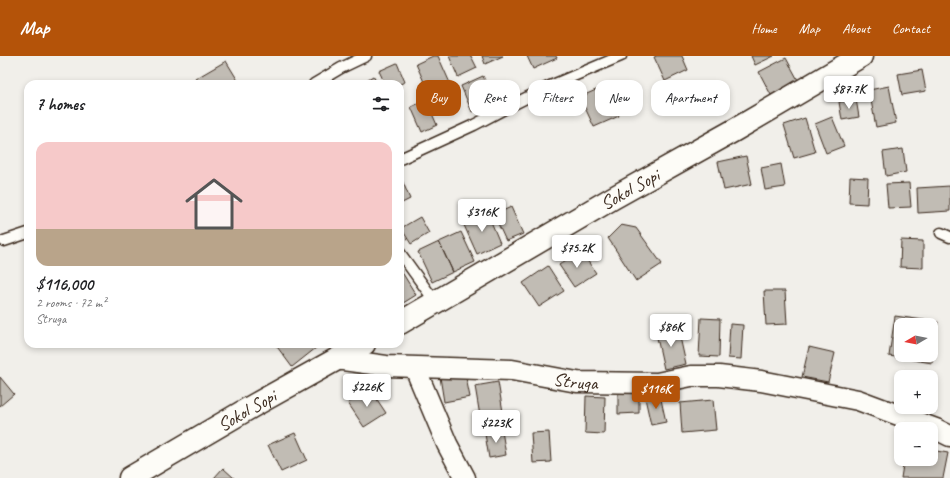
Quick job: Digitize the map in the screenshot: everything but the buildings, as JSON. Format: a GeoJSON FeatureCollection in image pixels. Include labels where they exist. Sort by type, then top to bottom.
{"type":"FeatureCollection","features":[{"type":"Feature","properties":{"kind":"street","name":"Sokol Sopi"},"geometry":{"type":"LineString","coordinates":[[404,321],[613,198],[733,131],[861,56]]}},
{"type":"Feature","properties":{"kind":"street","name":"Sokol Sopi"},"geometry":{"type":"LineString","coordinates":[[130,478],[251,407],[357,348]]}},
{"type":"Feature","properties":{"kind":"street","name":"Struga"},"geometry":{"type":"LineString","coordinates":[[336,360],[415,368],[512,370],[577,382],[657,383],[691,376],[719,376],[754,380],[858,400],[936,429],[950,436]]}},
{"type":"Feature","properties":{"kind":"street"},"geometry":{"type":"LineString","coordinates":[[415,368],[461,476]]}},
{"type":"Feature","properties":{"kind":"lane"},"geometry":{"type":"LineString","coordinates":[[321,80],[366,56]]}},
{"type":"Feature","properties":{"kind":"lane"},"geometry":{"type":"LineString","coordinates":[[404,157],[474,125],[550,86],[621,56]]}},
{"type":"Feature","properties":{"kind":"lane"},"geometry":{"type":"LineString","coordinates":[[4,241],[24,235]]}},
{"type":"Feature","properties":{"kind":"lane"},"geometry":{"type":"LineString","coordinates":[[404,259],[436,303]]}}]}
